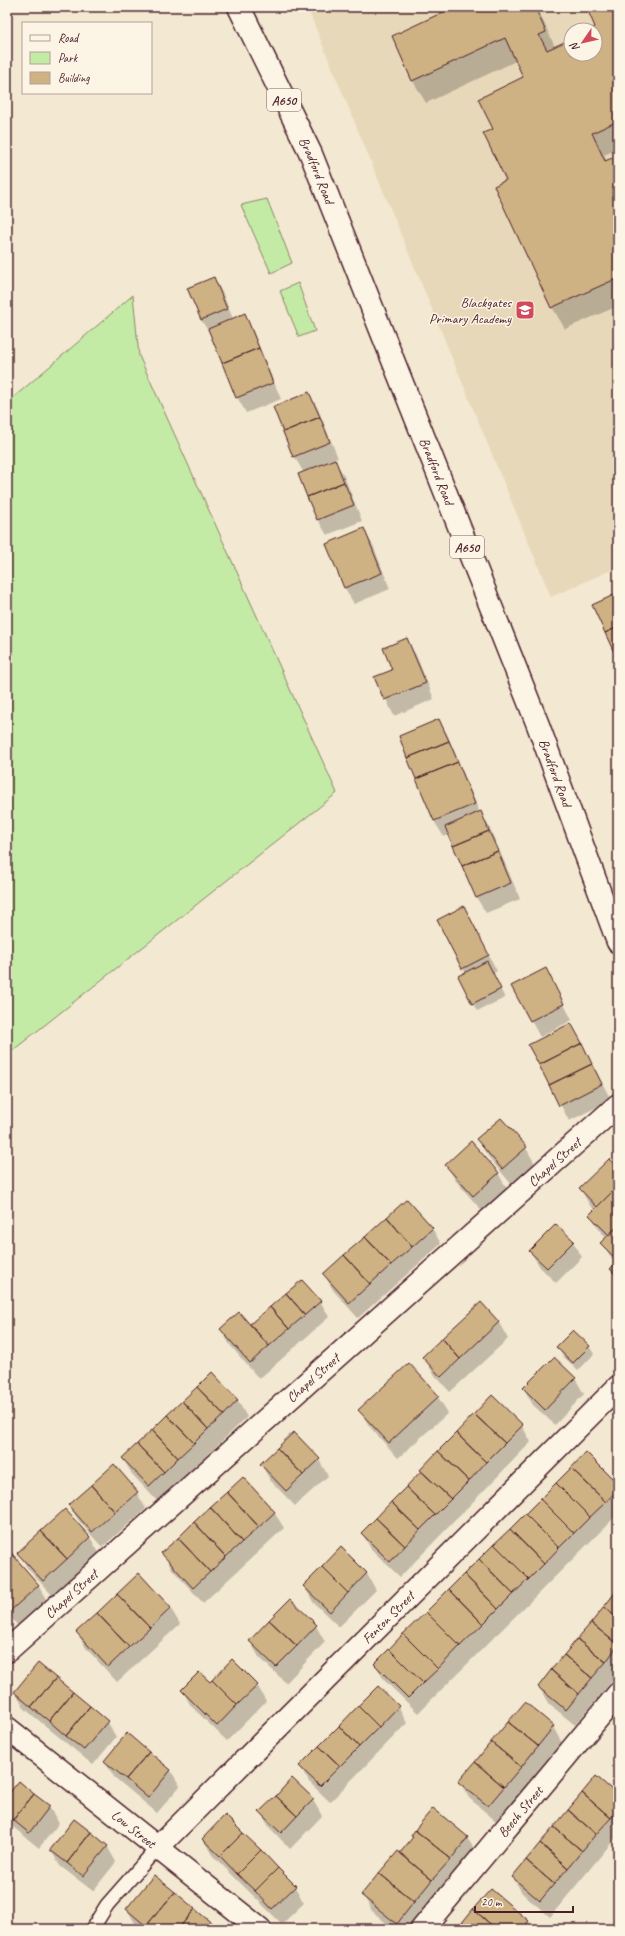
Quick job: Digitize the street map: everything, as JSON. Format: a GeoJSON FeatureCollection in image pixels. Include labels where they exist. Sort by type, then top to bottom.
{"type":"FeatureCollection","features":[{"type":"Feature","properties":{"kind":"street","name":"Bradford Road"},"geometry":{"type":"LineString","coordinates":[[239,7],[311,154],[538,725],[618,942]]}},
{"type":"Feature","properties":{"kind":"street","name":"Chapel Street"},"geometry":{"type":"LineString","coordinates":[[7,1650],[618,1105]]}},
{"type":"Feature","properties":{"kind":"street","name":"Fenton Street"},"geometry":{"type":"LineString","coordinates":[[158,1847],[618,1387]]}},
{"type":"Feature","properties":{"kind":"street","name":"Beech Street"},"geometry":{"type":"LineString","coordinates":[[422,1929],[618,1694]]}},
{"type":"Feature","properties":{"kind":"street","name":"Low Street"},"geometry":{"type":"LineString","coordinates":[[7,1728],[260,1929]]}},
{"type":"Feature","properties":{"kind":"lane"},"geometry":{"type":"LineString","coordinates":[[92,1929],[107,1905],[158,1847]]}},
{"type":"Feature","properties":{"kind":"shaded area","name":"Blackgates Primary Academy"},"geometry":{"type":"Polygon","coordinates":[[[307,7],[618,7],[618,567],[551,597],[307,7]]]}},
{"type":"Feature","properties":{"kind":"green space"},"geometry":{"type":"Polygon","coordinates":[[[267,199],[292,263],[271,273],[241,205],[267,199]]]}},
{"type":"Feature","properties":{"kind":"green space"},"geometry":{"type":"Polygon","coordinates":[[[298,283],[315,331],[299,337],[280,291],[298,283]]]}},
{"type":"Feature","properties":{"kind":"green space"},"geometry":{"type":"Polygon","coordinates":[[[133,295],[139,356],[337,793],[7,1055],[7,403],[133,295]]]}},
{"type":"Feature","properties":{"kind":"building"},"geometry":{"type":"Polygon","coordinates":[[[454,7],[535,7],[546,32],[539,35],[547,50],[563,43],[563,62],[603,62],[603,22],[593,22],[588,11],[596,7],[618,7],[618,121],[592,133],[605,161],[617,156],[618,158],[618,278],[551,308],[494,186],[506,180],[483,133],[493,129],[478,99],[523,77],[505,38],[412,81],[392,36],[454,7]]]}},
{"type":"Feature","properties":{"kind":"building"},"geometry":{"type":"Polygon","coordinates":[[[214,277],[227,309],[201,320],[187,288],[214,277]]]}},
{"type":"Feature","properties":{"kind":"building"},"geometry":{"type":"Polygon","coordinates":[[[245,313],[259,348],[222,363],[208,329],[245,313]]]}},
{"type":"Feature","properties":{"kind":"building"},"geometry":{"type":"Polygon","coordinates":[[[259,348],[273,383],[236,398],[222,363],[259,348]]]}},
{"type":"Feature","properties":{"kind":"building"},"geometry":{"type":"Polygon","coordinates":[[[309,392],[320,417],[283,432],[273,407],[309,392]]]}},
{"type":"Feature","properties":{"kind":"building"},"geometry":{"type":"Polygon","coordinates":[[[320,417],[330,442],[293,457],[283,432],[320,417]]]}},
{"type":"Feature","properties":{"kind":"building"},"geometry":{"type":"Polygon","coordinates":[[[335,459],[344,482],[307,497],[298,474],[335,459]]]}},
{"type":"Feature","properties":{"kind":"building"},"geometry":{"type":"Polygon","coordinates":[[[344,482],[354,505],[317,520],[307,497],[344,482]]]}},
{"type":"Feature","properties":{"kind":"building"},"geometry":{"type":"Polygon","coordinates":[[[364,528],[382,573],[344,588],[326,544],[364,528]]]}},
{"type":"Feature","properties":{"kind":"building"},"geometry":{"type":"Polygon","coordinates":[[[618,593],[618,627],[605,633],[592,605],[618,593]]]}},
{"type":"Feature","properties":{"kind":"building"},"geometry":{"type":"Polygon","coordinates":[[[618,627],[618,661],[605,633],[618,627]]]}},
{"type":"Feature","properties":{"kind":"building"},"geometry":{"type":"Polygon","coordinates":[[[407,638],[426,683],[384,700],[374,677],[392,670],[383,648],[407,638]]]}},
{"type":"Feature","properties":{"kind":"building"},"geometry":{"type":"Polygon","coordinates":[[[439,719],[449,741],[407,758],[399,736],[439,719]]]}},
{"type":"Feature","properties":{"kind":"building"},"geometry":{"type":"Polygon","coordinates":[[[449,741],[458,762],[416,779],[407,758],[449,741]]]}},
{"type":"Feature","properties":{"kind":"building"},"geometry":{"type":"Polygon","coordinates":[[[458,762],[475,804],[434,821],[416,779],[458,762]]]}},
{"type":"Feature","properties":{"kind":"building"},"geometry":{"type":"Polygon","coordinates":[[[481,811],[489,831],[453,846],[445,827],[481,811]]]}},
{"type":"Feature","properties":{"kind":"building"},"geometry":{"type":"Polygon","coordinates":[[[489,831],[498,851],[462,866],[453,846],[489,831]]]}},
{"type":"Feature","properties":{"kind":"building"},"geometry":{"type":"Polygon","coordinates":[[[498,851],[511,883],[476,898],[462,866],[498,851]]]}},
{"type":"Feature","properties":{"kind":"building"},"geometry":{"type":"Polygon","coordinates":[[[464,906],[489,955],[462,969],[437,920],[464,906]]]}},
{"type":"Feature","properties":{"kind":"building"},"geometry":{"type":"Polygon","coordinates":[[[487,961],[501,989],[472,1004],[458,976],[487,961]]]}},
{"type":"Feature","properties":{"kind":"building"},"geometry":{"type":"Polygon","coordinates":[[[546,968],[564,1004],[530,1021],[511,986],[546,968]]]}},
{"type":"Feature","properties":{"kind":"building"},"geometry":{"type":"Polygon","coordinates":[[[571,1023],[582,1043],[539,1065],[528,1045],[571,1023]]]}},
{"type":"Feature","properties":{"kind":"building"},"geometry":{"type":"Polygon","coordinates":[[[582,1043],[592,1064],[549,1085],[539,1065],[582,1043]]]}},
{"type":"Feature","properties":{"kind":"building"},"geometry":{"type":"Polygon","coordinates":[[[592,1064],[602,1084],[559,1106],[549,1085],[592,1064]]]}},
{"type":"Feature","properties":{"kind":"building"},"geometry":{"type":"Polygon","coordinates":[[[501,1118],[527,1147],[502,1169],[476,1139],[501,1118]]]}},
{"type":"Feature","properties":{"kind":"building"},"geometry":{"type":"Polygon","coordinates":[[[471,1141],[499,1173],[473,1196],[445,1165],[471,1141]]]}},
{"type":"Feature","properties":{"kind":"building"},"geometry":{"type":"Polygon","coordinates":[[[609,1159],[618,1168],[618,1186],[597,1207],[579,1188],[609,1159]]]}},
{"type":"Feature","properties":{"kind":"building"},"geometry":{"type":"Polygon","coordinates":[[[618,1186],[618,1226],[609,1235],[589,1215],[618,1186]]]}},
{"type":"Feature","properties":{"kind":"building"},"geometry":{"type":"Polygon","coordinates":[[[407,1199],[433,1228],[412,1247],[387,1217],[407,1199]]]}},
{"type":"Feature","properties":{"kind":"building"},"geometry":{"type":"Polygon","coordinates":[[[387,1217],[412,1247],[391,1265],[365,1237],[387,1217]]]}},
{"type":"Feature","properties":{"kind":"building"},"geometry":{"type":"Polygon","coordinates":[[[556,1224],[574,1241],[547,1268],[529,1251],[556,1224]]]}},
{"type":"Feature","properties":{"kind":"building"},"geometry":{"type":"Polygon","coordinates":[[[618,1226],[618,1261],[600,1243],[618,1226]]]}},
{"type":"Feature","properties":{"kind":"building"},"geometry":{"type":"Polygon","coordinates":[[[365,1237],[391,1265],[370,1284],[344,1255],[365,1237]]]}},
{"type":"Feature","properties":{"kind":"building"},"geometry":{"type":"Polygon","coordinates":[[[344,1255],[370,1284],[349,1303],[323,1274],[344,1255]]]}},
{"type":"Feature","properties":{"kind":"building"},"geometry":{"type":"Polygon","coordinates":[[[618,1261],[618,1277],[610,1269],[618,1261]]]}},
{"type":"Feature","properties":{"kind":"building"},"geometry":{"type":"Polygon","coordinates":[[[302,1280],[321,1301],[305,1315],[286,1293],[302,1280]]]}},
{"type":"Feature","properties":{"kind":"building"},"geometry":{"type":"Polygon","coordinates":[[[286,1293],[305,1315],[289,1329],[270,1307],[286,1293]]]}},
{"type":"Feature","properties":{"kind":"building"},"geometry":{"type":"Polygon","coordinates":[[[481,1302],[499,1322],[460,1359],[442,1338],[481,1302]]]}},
{"type":"Feature","properties":{"kind":"building"},"geometry":{"type":"Polygon","coordinates":[[[270,1307],[289,1329],[269,1346],[250,1324],[270,1307]]]}},
{"type":"Feature","properties":{"kind":"building"},"geometry":{"type":"Polygon","coordinates":[[[239,1312],[269,1346],[250,1363],[220,1329],[239,1312]]]}},
{"type":"Feature","properties":{"kind":"building"},"geometry":{"type":"Polygon","coordinates":[[[573,1330],[590,1346],[573,1363],[556,1347],[573,1330]]]}},
{"type":"Feature","properties":{"kind":"building"},"geometry":{"type":"Polygon","coordinates":[[[442,1338],[460,1359],[441,1377],[422,1357],[442,1338]]]}},
{"type":"Feature","properties":{"kind":"building"},"geometry":{"type":"Polygon","coordinates":[[[554,1357],[576,1378],[545,1410],[523,1388],[554,1357]]]}},
{"type":"Feature","properties":{"kind":"building"},"geometry":{"type":"Polygon","coordinates":[[[409,1363],[439,1396],[389,1443],[358,1410],[409,1363]]]}},
{"type":"Feature","properties":{"kind":"building"},"geometry":{"type":"Polygon","coordinates":[[[212,1372],[238,1400],[224,1415],[197,1387],[212,1372]]]}},
{"type":"Feature","properties":{"kind":"building"},"geometry":{"type":"Polygon","coordinates":[[[197,1387],[224,1415],[208,1429],[182,1401],[197,1387]]]}},
{"type":"Feature","properties":{"kind":"building"},"geometry":{"type":"Polygon","coordinates":[[[492,1395],[523,1425],[505,1443],[474,1414],[492,1395]]]}},
{"type":"Feature","properties":{"kind":"building"},"geometry":{"type":"Polygon","coordinates":[[[182,1401],[208,1429],[194,1443],[167,1415],[182,1401]]]}},
{"type":"Feature","properties":{"kind":"building"},"geometry":{"type":"Polygon","coordinates":[[[474,1414],[505,1443],[486,1462],[456,1433],[474,1414]]]}},
{"type":"Feature","properties":{"kind":"building"},"geometry":{"type":"Polygon","coordinates":[[[167,1415],[194,1443],[178,1458],[152,1430],[167,1415]]]}},
{"type":"Feature","properties":{"kind":"building"},"geometry":{"type":"Polygon","coordinates":[[[152,1430],[178,1458],[164,1472],[137,1444],[152,1430]]]}},
{"type":"Feature","properties":{"kind":"building"},"geometry":{"type":"Polygon","coordinates":[[[294,1432],[320,1459],[303,1475],[277,1448],[294,1432]]]}},
{"type":"Feature","properties":{"kind":"building"},"geometry":{"type":"Polygon","coordinates":[[[456,1433],[486,1462],[469,1481],[438,1451],[456,1433]]]}},
{"type":"Feature","properties":{"kind":"building"},"geometry":{"type":"Polygon","coordinates":[[[137,1444],[164,1472],[149,1486],[122,1458],[137,1444]]]}},
{"type":"Feature","properties":{"kind":"building"},"geometry":{"type":"Polygon","coordinates":[[[277,1448],[303,1475],[286,1491],[260,1464],[277,1448]]]}},
{"type":"Feature","properties":{"kind":"building"},"geometry":{"type":"Polygon","coordinates":[[[438,1451],[469,1481],[451,1499],[420,1470],[438,1451]]]}},
{"type":"Feature","properties":{"kind":"building"},"geometry":{"type":"Polygon","coordinates":[[[586,1452],[618,1484],[618,1489],[606,1502],[571,1468],[586,1452]]]}},
{"type":"Feature","properties":{"kind":"building"},"geometry":{"type":"Polygon","coordinates":[[[114,1464],[138,1492],[115,1512],[91,1485],[114,1464]]]}},
{"type":"Feature","properties":{"kind":"building"},"geometry":{"type":"Polygon","coordinates":[[[571,1468],[606,1502],[590,1517],[556,1483],[571,1468]]]}},
{"type":"Feature","properties":{"kind":"building"},"geometry":{"type":"Polygon","coordinates":[[[421,1471],[451,1499],[435,1515],[406,1487],[421,1471]]]}},
{"type":"Feature","properties":{"kind":"building"},"geometry":{"type":"Polygon","coordinates":[[[243,1477],[275,1512],[259,1527],[227,1492],[243,1477]]]}},
{"type":"Feature","properties":{"kind":"building"},"geometry":{"type":"Polygon","coordinates":[[[556,1483],[590,1517],[574,1533],[540,1499],[556,1483]]]}},
{"type":"Feature","properties":{"kind":"building"},"geometry":{"type":"Polygon","coordinates":[[[91,1485],[115,1512],[92,1532],[68,1505],[91,1485]]]}},
{"type":"Feature","properties":{"kind":"building"},"geometry":{"type":"Polygon","coordinates":[[[406,1487],[435,1515],[420,1530],[391,1502],[406,1487]]]}},
{"type":"Feature","properties":{"kind":"building"},"geometry":{"type":"Polygon","coordinates":[[[227,1492],[259,1527],[242,1542],[210,1507],[227,1492]]]}},
{"type":"Feature","properties":{"kind":"building"},"geometry":{"type":"Polygon","coordinates":[[[540,1499],[574,1533],[559,1548],[525,1514],[540,1499]]]}},
{"type":"Feature","properties":{"kind":"building"},"geometry":{"type":"Polygon","coordinates":[[[391,1502],[420,1530],[405,1546],[376,1518],[391,1502]]]}},
{"type":"Feature","properties":{"kind":"building"},"geometry":{"type":"Polygon","coordinates":[[[210,1507],[242,1542],[226,1557],[194,1522],[210,1507]]]}},
{"type":"Feature","properties":{"kind":"building"},"geometry":{"type":"Polygon","coordinates":[[[65,1509],[90,1537],[67,1559],[41,1531],[65,1509]]]}},
{"type":"Feature","properties":{"kind":"building"},"geometry":{"type":"Polygon","coordinates":[[[525,1514],[559,1548],[544,1564],[510,1529],[525,1514]]]}},
{"type":"Feature","properties":{"kind":"building"},"geometry":{"type":"Polygon","coordinates":[[[376,1518],[405,1546],[390,1562],[361,1533],[376,1518]]]}},
{"type":"Feature","properties":{"kind":"building"},"geometry":{"type":"Polygon","coordinates":[[[194,1522],[226,1557],[210,1572],[178,1538],[194,1522]]]}},
{"type":"Feature","properties":{"kind":"building"},"geometry":{"type":"Polygon","coordinates":[[[510,1529],[544,1564],[529,1579],[494,1544],[510,1529]]]}},
{"type":"Feature","properties":{"kind":"building"},"geometry":{"type":"Polygon","coordinates":[[[41,1531],[67,1559],[43,1581],[17,1553],[41,1531]]]}},
{"type":"Feature","properties":{"kind":"building"},"geometry":{"type":"Polygon","coordinates":[[[178,1538],[210,1572],[193,1588],[161,1553],[178,1538]]]}},
{"type":"Feature","properties":{"kind":"building"},"geometry":{"type":"Polygon","coordinates":[[[494,1544],[529,1579],[513,1594],[479,1559],[494,1544]]]}},
{"type":"Feature","properties":{"kind":"building"},"geometry":{"type":"Polygon","coordinates":[[[341,1547],[367,1573],[348,1593],[322,1567],[341,1547]]]}},
{"type":"Feature","properties":{"kind":"building"},"geometry":{"type":"Polygon","coordinates":[[[7,1548],[39,1585],[9,1612],[7,1609],[7,1548]]]}},
{"type":"Feature","properties":{"kind":"building"},"geometry":{"type":"Polygon","coordinates":[[[479,1559],[513,1594],[498,1609],[464,1574],[479,1559]]]}},
{"type":"Feature","properties":{"kind":"building"},"geometry":{"type":"Polygon","coordinates":[[[322,1567],[348,1593],[330,1612],[303,1586],[322,1567]]]}},
{"type":"Feature","properties":{"kind":"building"},"geometry":{"type":"Polygon","coordinates":[[[139,1573],[171,1608],[150,1628],[117,1594],[139,1573]]]}},
{"type":"Feature","properties":{"kind":"building"},"geometry":{"type":"Polygon","coordinates":[[[464,1574],[498,1609],[483,1624],[449,1589],[464,1574]]]}},
{"type":"Feature","properties":{"kind":"building"},"geometry":{"type":"Polygon","coordinates":[[[449,1589],[483,1624],[460,1646],[426,1612],[449,1589]]]}},
{"type":"Feature","properties":{"kind":"building"},"geometry":{"type":"Polygon","coordinates":[[[617,1590],[618,1591],[618,1619],[604,1607],[617,1590]]]}},
{"type":"Feature","properties":{"kind":"building"},"geometry":{"type":"Polygon","coordinates":[[[117,1594],[150,1628],[129,1647],[97,1613],[117,1594]]]}},
{"type":"Feature","properties":{"kind":"building"},"geometry":{"type":"Polygon","coordinates":[[[290,1599],[317,1625],[297,1646],[269,1620],[290,1599]]]}},
{"type":"Feature","properties":{"kind":"building"},"geometry":{"type":"Polygon","coordinates":[[[604,1607],[618,1619],[618,1645],[591,1623],[604,1607]]]}},
{"type":"Feature","properties":{"kind":"building"},"geometry":{"type":"Polygon","coordinates":[[[426,1612],[460,1646],[438,1669],[403,1634],[426,1612]]]}},
{"type":"Feature","properties":{"kind":"building"},"geometry":{"type":"Polygon","coordinates":[[[97,1613],[129,1647],[108,1667],[76,1632],[97,1613]]]}},
{"type":"Feature","properties":{"kind":"building"},"geometry":{"type":"Polygon","coordinates":[[[269,1620],[297,1646],[276,1667],[249,1641],[269,1620]]]}},
{"type":"Feature","properties":{"kind":"building"},"geometry":{"type":"Polygon","coordinates":[[[591,1623],[618,1645],[606,1662],[577,1639],[591,1623]]]}},
{"type":"Feature","properties":{"kind":"building"},"geometry":{"type":"Polygon","coordinates":[[[403,1634],[438,1669],[423,1683],[389,1649],[403,1634]]]}},
{"type":"Feature","properties":{"kind":"building"},"geometry":{"type":"Polygon","coordinates":[[[577,1639],[606,1662],[592,1678],[564,1655],[577,1639]]]}},
{"type":"Feature","properties":{"kind":"building"},"geometry":{"type":"Polygon","coordinates":[[[389,1649],[423,1683],[408,1698],[374,1664],[389,1649]]]}},
{"type":"Feature","properties":{"kind":"building"},"geometry":{"type":"Polygon","coordinates":[[[564,1655],[592,1678],[579,1694],[551,1670],[564,1655]]]}},
{"type":"Feature","properties":{"kind":"building"},"geometry":{"type":"Polygon","coordinates":[[[232,1659],[258,1685],[237,1705],[212,1680],[232,1659]]]}},
{"type":"Feature","properties":{"kind":"building"},"geometry":{"type":"Polygon","coordinates":[[[38,1663],[56,1678],[31,1707],[14,1692],[38,1663]]]}},
{"type":"Feature","properties":{"kind":"building"},"geometry":{"type":"Polygon","coordinates":[[[551,1670],[579,1694],[566,1710],[538,1687],[551,1670]]]}},
{"type":"Feature","properties":{"kind":"building"},"geometry":{"type":"Polygon","coordinates":[[[199,1672],[210,1682],[212,1680],[237,1705],[217,1726],[181,1690],[199,1672]]]}},
{"type":"Feature","properties":{"kind":"building"},"geometry":{"type":"Polygon","coordinates":[[[56,1678],[73,1692],[49,1721],[31,1707],[56,1678]]]}},
{"type":"Feature","properties":{"kind":"building"},"geometry":{"type":"Polygon","coordinates":[[[378,1686],[399,1706],[379,1727],[358,1706],[378,1686]]]}},
{"type":"Feature","properties":{"kind":"building"},"geometry":{"type":"Polygon","coordinates":[[[73,1692],[90,1706],[66,1736],[49,1721],[73,1692]]]}},
{"type":"Feature","properties":{"kind":"building"},"geometry":{"type":"Polygon","coordinates":[[[525,1702],[554,1726],[538,1746],[508,1722],[525,1702]]]}},
{"type":"Feature","properties":{"kind":"building"},"geometry":{"type":"Polygon","coordinates":[[[90,1706],[108,1721],[84,1750],[66,1736],[90,1706]]]}},
{"type":"Feature","properties":{"kind":"building"},"geometry":{"type":"Polygon","coordinates":[[[358,1706],[379,1727],[359,1747],[339,1726],[358,1706]]]}},
{"type":"Feature","properties":{"kind":"building"},"geometry":{"type":"Polygon","coordinates":[[[508,1722],[538,1746],[521,1767],[491,1742],[508,1722]]]}},
{"type":"Feature","properties":{"kind":"building"},"geometry":{"type":"Polygon","coordinates":[[[339,1726],[359,1747],[340,1766],[319,1746],[339,1726]]]}},
{"type":"Feature","properties":{"kind":"building"},"geometry":{"type":"Polygon","coordinates":[[[127,1733],[149,1752],[126,1779],[104,1761],[127,1733]]]}},
{"type":"Feature","properties":{"kind":"building"},"geometry":{"type":"Polygon","coordinates":[[[491,1742],[521,1767],[504,1787],[475,1762],[491,1742]]]}},
{"type":"Feature","properties":{"kind":"building"},"geometry":{"type":"Polygon","coordinates":[[[319,1746],[340,1766],[320,1786],[299,1766],[319,1746]]]}},
{"type":"Feature","properties":{"kind":"building"},"geometry":{"type":"Polygon","coordinates":[[[149,1752],[171,1770],[148,1798],[126,1779],[149,1752]]]}},
{"type":"Feature","properties":{"kind":"building"},"geometry":{"type":"Polygon","coordinates":[[[475,1762],[504,1787],[488,1806],[458,1782],[475,1762]]]}},
{"type":"Feature","properties":{"kind":"building"},"geometry":{"type":"Polygon","coordinates":[[[596,1776],[618,1795],[618,1809],[611,1818],[582,1793],[596,1776]]]}},
{"type":"Feature","properties":{"kind":"building"},"geometry":{"type":"Polygon","coordinates":[[[292,1778],[314,1799],[297,1816],[276,1796],[292,1778]]]}},
{"type":"Feature","properties":{"kind":"building"},"geometry":{"type":"Polygon","coordinates":[[[19,1781],[34,1794],[13,1820],[7,1815],[7,1796],[19,1781]]]}},
{"type":"Feature","properties":{"kind":"building"},"geometry":{"type":"Polygon","coordinates":[[[582,1793],[611,1818],[596,1834],[568,1810],[582,1793]]]}},
{"type":"Feature","properties":{"kind":"building"},"geometry":{"type":"Polygon","coordinates":[[[34,1794],[50,1806],[29,1833],[13,1820],[34,1794]]]}},
{"type":"Feature","properties":{"kind":"building"},"geometry":{"type":"Polygon","coordinates":[[[276,1796],[297,1816],[281,1833],[259,1812],[276,1796]]]}},
{"type":"Feature","properties":{"kind":"building"},"geometry":{"type":"Polygon","coordinates":[[[433,1808],[468,1837],[451,1859],[415,1830],[433,1808]]]}},
{"type":"Feature","properties":{"kind":"building"},"geometry":{"type":"Polygon","coordinates":[[[568,1810],[596,1834],[582,1851],[554,1827],[568,1810]]]}},
{"type":"Feature","properties":{"kind":"building"},"geometry":{"type":"Polygon","coordinates":[[[225,1815],[243,1833],[220,1856],[202,1839],[225,1815]]]}},
{"type":"Feature","properties":{"kind":"building"},"geometry":{"type":"Polygon","coordinates":[[[74,1819],[91,1832],[67,1863],[50,1850],[74,1819]]]}},
{"type":"Feature","properties":{"kind":"building"},"geometry":{"type":"Polygon","coordinates":[[[554,1827],[582,1851],[568,1868],[540,1843],[554,1827]]]}},
{"type":"Feature","properties":{"kind":"building"},"geometry":{"type":"Polygon","coordinates":[[[415,1830],[451,1859],[432,1880],[400,1853],[413,1837],[411,1836],[415,1830]]]}},
{"type":"Feature","properties":{"kind":"building"},"geometry":{"type":"Polygon","coordinates":[[[91,1832],[108,1846],[83,1876],[67,1863],[91,1832]]]}},
{"type":"Feature","properties":{"kind":"building"},"geometry":{"type":"Polygon","coordinates":[[[243,1833],[261,1850],[237,1874],[220,1856],[243,1833]]]}},
{"type":"Feature","properties":{"kind":"building"},"geometry":{"type":"Polygon","coordinates":[[[540,1843],[568,1868],[554,1884],[526,1860],[540,1843]]]}},
{"type":"Feature","properties":{"kind":"building"},"geometry":{"type":"Polygon","coordinates":[[[261,1850],[278,1868],[255,1891],[237,1874],[261,1850]]]}},
{"type":"Feature","properties":{"kind":"building"},"geometry":{"type":"Polygon","coordinates":[[[398,1851],[432,1880],[414,1902],[379,1873],[398,1851]]]}},
{"type":"Feature","properties":{"kind":"building"},"geometry":{"type":"Polygon","coordinates":[[[526,1860],[554,1884],[540,1901],[512,1877],[526,1860]]]}},
{"type":"Feature","properties":{"kind":"building"},"geometry":{"type":"Polygon","coordinates":[[[278,1868],[296,1886],[272,1909],[255,1891],[278,1868]]]}},
{"type":"Feature","properties":{"kind":"building"},"geometry":{"type":"Polygon","coordinates":[[[379,1873],[414,1902],[397,1924],[361,1895],[379,1873]]]}},
{"type":"Feature","properties":{"kind":"building"},"geometry":{"type":"Polygon","coordinates":[[[154,1875],[175,1892],[146,1926],[126,1909],[154,1875]]]}},
{"type":"Feature","properties":{"kind":"building"},"geometry":{"type":"Polygon","coordinates":[[[491,1889],[529,1921],[522,1929],[496,1929],[473,1909],[491,1889]]]}},
{"type":"Feature","properties":{"kind":"building"},"geometry":{"type":"Polygon","coordinates":[[[175,1892],[195,1909],[178,1929],[150,1929],[146,1926],[175,1892]]]}},
{"type":"Feature","properties":{"kind":"building"},"geometry":{"type":"Polygon","coordinates":[[[195,1909],[215,1926],[212,1929],[178,1929],[195,1909]]]}},
{"type":"Feature","properties":{"kind":"building"},"geometry":{"type":"Polygon","coordinates":[[[473,1909],[496,1929],[457,1929],[473,1909]]]}},
{"type":"Feature","properties":{"kind":"place","name":"Blackgates Primary Academy"},"geometry":{"type":"Point","coordinates":[525,310]}}]}
